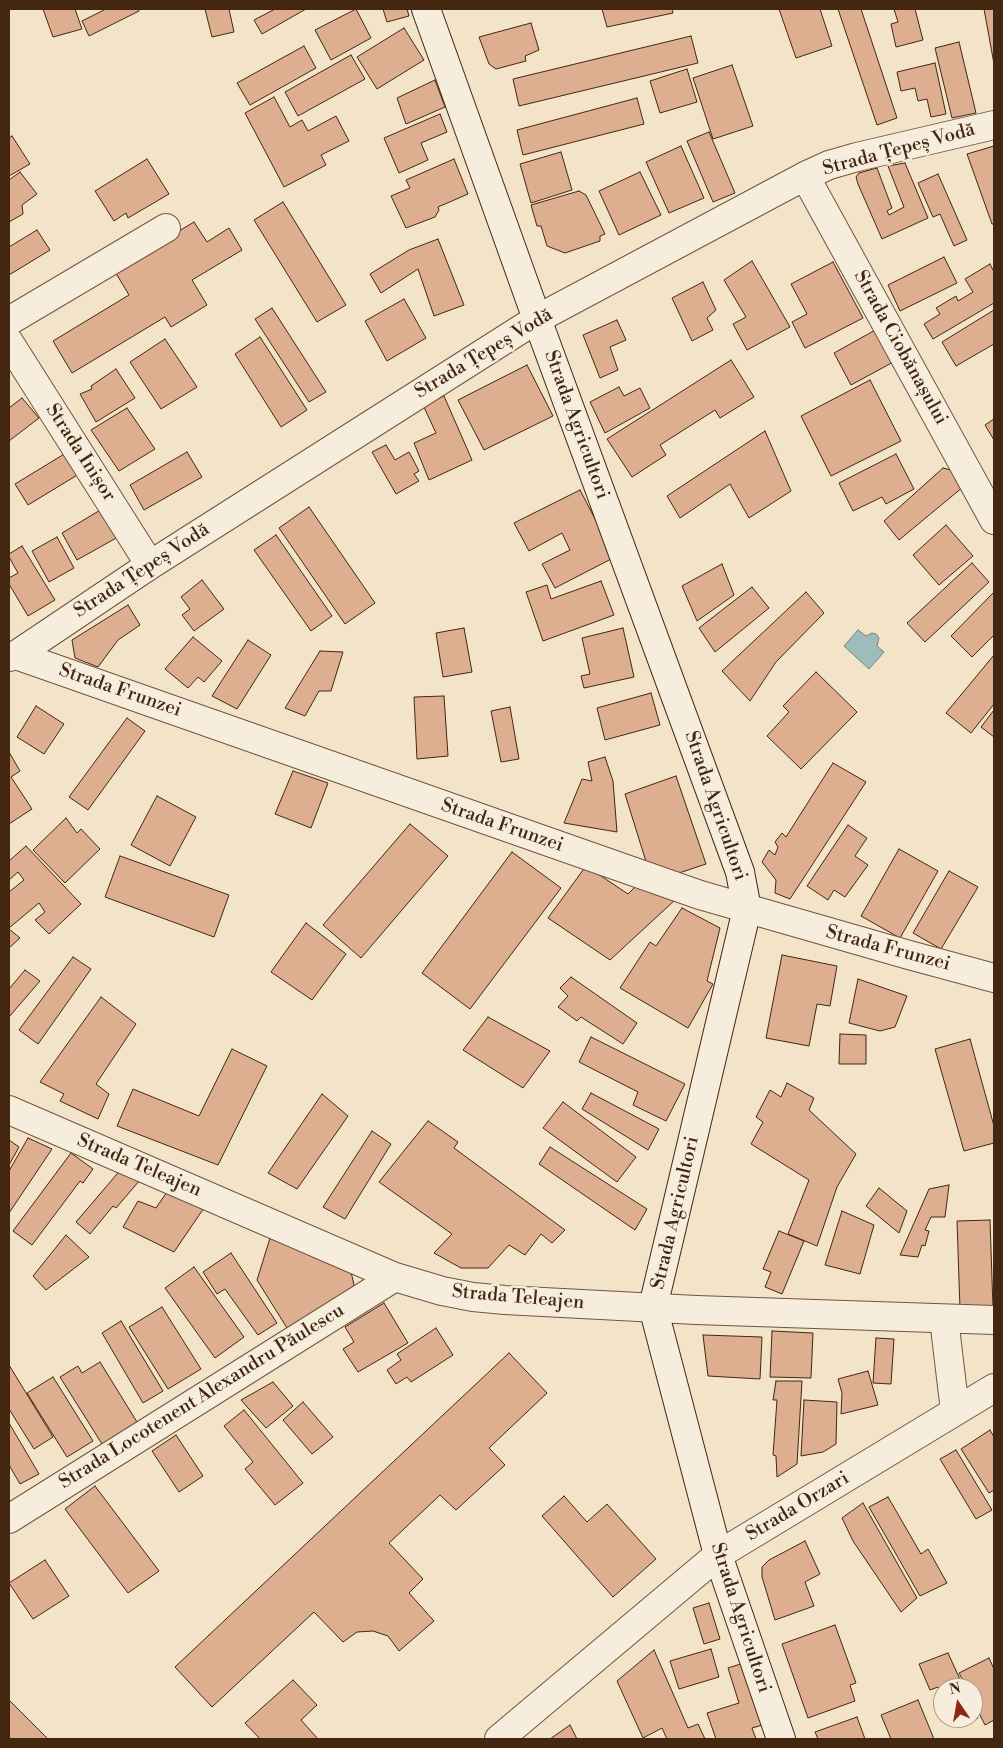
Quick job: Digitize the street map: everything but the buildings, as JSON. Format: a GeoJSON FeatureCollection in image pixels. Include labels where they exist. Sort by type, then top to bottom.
{"type":"FeatureCollection","features":[{"type":"Feature","properties":{"kind":"street","name":"Strada Agricultori"},"geometry":{"type":"LineString","coordinates":[[426,9],[537,319],[740,872],[747,909],[653,1307],[718,1555],[781,1739]]}},
{"type":"Feature","properties":{"kind":"street","name":"Strada Țepeș Vodă"},"geometry":{"type":"LineString","coordinates":[[13,656],[150,564],[537,319],[829,165],[994,125]]}},
{"type":"Feature","properties":{"kind":"street","name":"Strada Ciobănașului"},"geometry":{"type":"LineString","coordinates":[[805,176],[994,520]]}},
{"type":"Feature","properties":{"kind":"street"},"geometry":{"type":"LineString","coordinates":[[9,321],[166,228]]}},
{"type":"Feature","properties":{"kind":"street","name":"Strada Inișor"},"geometry":{"type":"LineString","coordinates":[[9,342],[150,564]]}},
{"type":"Feature","properties":{"kind":"street","name":"Strada Frunzei"},"geometry":{"type":"LineString","coordinates":[[13,656],[700,895],[994,978]]}},
{"type":"Feature","properties":{"kind":"street","name":"Strada Teleajen"},"geometry":{"type":"LineString","coordinates":[[9,1110],[395,1277],[442,1291],[473,1297],[505,1300],[994,1320]]}},
{"type":"Feature","properties":{"kind":"street","name":"Strada Locotenent Alexandru Păulescu"},"geometry":{"type":"LineString","coordinates":[[9,1519],[395,1277]]}},
{"type":"Feature","properties":{"kind":"street"},"geometry":{"type":"LineString","coordinates":[[944,1319],[955,1411]]}},
{"type":"Feature","properties":{"kind":"street","name":"Strada Orzari"},"geometry":{"type":"LineString","coordinates":[[499,1739],[718,1555],[994,1388]]}},
{"type":"Feature","properties":{"kind":"water"},"geometry":{"type":"Polygon","coordinates":[[[858,630],[866,636],[872,633],[876,634],[879,638],[877,646],[884,652],[869,669],[844,646],[858,630]]]}}]}
